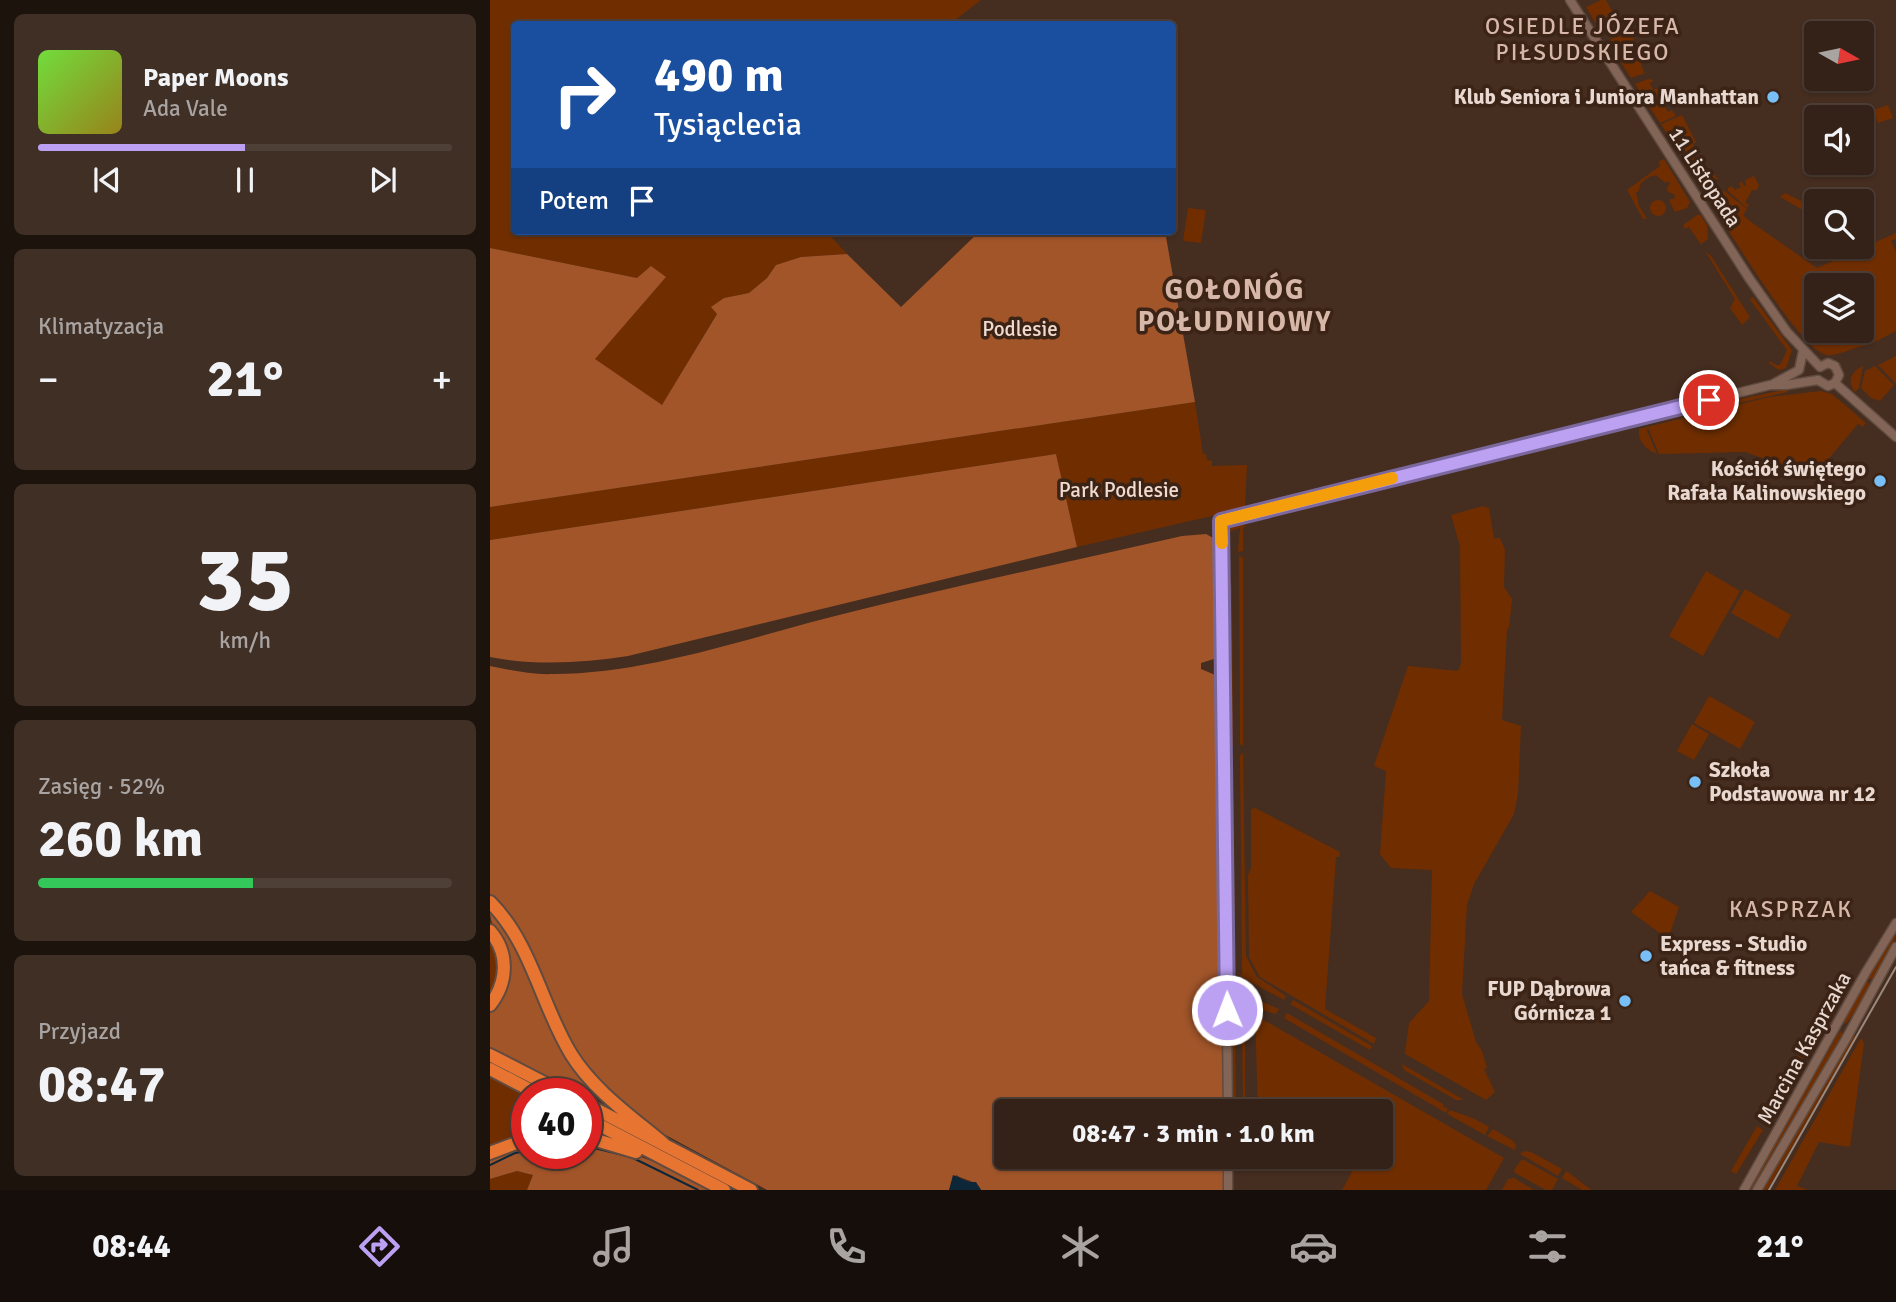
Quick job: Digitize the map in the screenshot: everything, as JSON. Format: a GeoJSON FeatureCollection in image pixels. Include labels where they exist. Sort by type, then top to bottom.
{"type":"FeatureCollection","features":[{"type":"Feature","properties":{"kind":"highway"},"geometry":{"type":"LineString","coordinates":[[490,902],[517,937],[552,1020],[573,1057],[607,1096],[664,1144]]}},
{"type":"Feature","properties":{"kind":"highway"},"geometry":{"type":"LineString","coordinates":[[490,931],[497,939],[505,963],[502,986],[490,1004]]}},
{"type":"Feature","properties":{"kind":"highway"},"geometry":{"type":"LineString","coordinates":[[490,1055],[535,1078]]}},
{"type":"Feature","properties":{"kind":"highway"},"geometry":{"type":"LineString","coordinates":[[490,1069],[511,1080]]}},
{"type":"Feature","properties":{"kind":"highway"},"geometry":{"type":"LineString","coordinates":[[602,1112],[751,1190]]}},
{"type":"Feature","properties":{"kind":"highway"},"geometry":{"type":"LineString","coordinates":[[602,1127],[724,1190]]}},
{"type":"Feature","properties":{"kind":"highway"},"geometry":{"type":"LineString","coordinates":[[602,1141],[678,1167]]}},
{"type":"Feature","properties":{"kind":"highway"},"geometry":{"type":"LineString","coordinates":[[490,1153],[511,1145]]}},
{"type":"Feature","properties":{"kind":"street","name":"11 Listopada"},"geometry":{"type":"LineString","coordinates":[[1570,0],[1749,278],[1803,351],[1820,367]]}},
{"type":"Feature","properties":{"kind":"street"},"geometry":{"type":"LineString","coordinates":[[1228,1099],[1221,521],[1770,385],[1799,370],[1803,351]]}},
{"type":"Feature","properties":{"kind":"street"},"geometry":{"type":"LineString","coordinates":[[1818,380],[1820,367],[1828,363],[1835,366],[1839,375],[1835,383]]}},
{"type":"Feature","properties":{"kind":"street"},"geometry":{"type":"LineString","coordinates":[[1770,385],[1818,380],[1824,385],[1835,383]]}},
{"type":"Feature","properties":{"kind":"street"},"geometry":{"type":"LineString","coordinates":[[1835,383],[1896,437]]}},
{"type":"Feature","properties":{"kind":"street","name":"Marcina Kasprzaka"},"geometry":{"type":"LineString","coordinates":[[1744,1190],[1896,923]]}},
{"type":"Feature","properties":{"kind":"street","name":"Marcina Kasprzaka"},"geometry":{"type":"LineString","coordinates":[[1757,1190],[1896,947]]}},
{"type":"Feature","properties":{"kind":"street"},"geometry":{"type":"LineString","coordinates":[[1839,1024],[1851,1029]]}},
{"type":"Feature","properties":{"kind":"street"},"geometry":{"type":"LineString","coordinates":[[1228,1169],[1228,1190]]}},
{"type":"Feature","properties":{"kind":"green space"},"geometry":{"type":"Polygon","coordinates":[[[490,0],[981,0],[954,21],[511,21],[511,235],[830,235],[847,254],[801,257],[776,265],[767,278],[749,293],[724,298],[712,307],[717,313],[662,406],[594,359],[666,277],[637,278],[490,248],[490,0]]]}},
{"type":"Feature","properties":{"kind":"green space"},"geometry":{"type":"Polygon","coordinates":[[[1606,0],[1621,28],[1599,29],[1586,7],[1606,0]]]}},
{"type":"Feature","properties":{"kind":"green space"},"geometry":{"type":"Polygon","coordinates":[[[1637,32],[1638,34],[1633,36],[1644,73],[1649,72],[1631,78],[1608,42],[1613,38],[1637,32]]]}},
{"type":"Feature","properties":{"kind":"green space"},"geometry":{"type":"Polygon","coordinates":[[[1648,79],[1654,80],[1650,83],[1653,90],[1658,88],[1661,93],[1658,96],[1668,112],[1672,110],[1676,116],[1660,123],[1635,84],[1648,79]]]}},
{"type":"Feature","properties":{"kind":"green space"},"geometry":{"type":"Polygon","coordinates":[[[1888,105],[1893,118],[1878,123],[1874,110],[1888,105]]]}},
{"type":"Feature","properties":{"kind":"green space"},"geometry":{"type":"Polygon","coordinates":[[[1682,115],[1696,142],[1693,144],[1705,172],[1710,171],[1718,179],[1700,185],[1681,156],[1687,152],[1682,147],[1682,150],[1677,150],[1661,124],[1682,115]]]}},
{"type":"Feature","properties":{"kind":"green space"},"geometry":{"type":"Polygon","coordinates":[[[1664,159],[1690,202],[1687,208],[1675,212],[1669,200],[1675,198],[1674,194],[1668,192],[1668,181],[1665,183],[1656,175],[1649,177],[1641,183],[1636,192],[1639,206],[1647,219],[1643,219],[1627,190],[1660,166],[1659,161],[1664,159]]]}},
{"type":"Feature","properties":{"kind":"green space"},"geometry":{"type":"Polygon","coordinates":[[[1754,176],[1759,185],[1757,190],[1752,190],[1745,203],[1749,204],[1747,208],[1728,188],[1732,186],[1735,190],[1741,187],[1739,183],[1742,182],[1744,186],[1745,180],[1754,176]]]}},
{"type":"Feature","properties":{"kind":"green space"},"geometry":{"type":"Polygon","coordinates":[[[1723,190],[1747,209],[1743,215],[1751,222],[1817,268],[1837,259],[1874,259],[1874,243],[1896,233],[1896,239],[1891,241],[1896,252],[1896,331],[1874,342],[1874,273],[1804,273],[1804,337],[1747,259],[1709,199],[1723,190]]]}},
{"type":"Feature","properties":{"kind":"green space"},"geometry":{"type":"Polygon","coordinates":[[[1785,193],[1804,202],[1804,211],[1780,197],[1785,193]]]}},
{"type":"Feature","properties":{"kind":"green space"},"geometry":{"type":"Polygon","coordinates":[[[1658,200],[1664,202],[1664,214],[1658,216],[1652,214],[1650,208],[1652,202],[1658,200]]]}},
{"type":"Feature","properties":{"kind":"green space"},"geometry":{"type":"Polygon","coordinates":[[[1188,208],[1206,210],[1201,243],[1183,241],[1188,208]]]}},
{"type":"Feature","properties":{"kind":"green space"},"geometry":{"type":"Polygon","coordinates":[[[1701,215],[1707,225],[1708,239],[1701,244],[1704,249],[1689,227],[1685,229],[1683,225],[1701,215]]]}},
{"type":"Feature","properties":{"kind":"green space","name":"Podlesie"},"geometry":{"type":"Polygon","coordinates":[[[976,235],[1166,235],[1195,402],[490,507],[490,248],[637,278],[651,266],[666,277],[595,359],[662,405],[717,314],[711,307],[724,298],[749,293],[767,278],[776,265],[801,257],[847,254],[901,307],[976,235]]]}},
{"type":"Feature","properties":{"kind":"green space"},"geometry":{"type":"Polygon","coordinates":[[[1705,251],[1711,256],[1750,317],[1742,325],[1730,308],[1735,299],[1705,251]]]}},
{"type":"Feature","properties":{"kind":"green space"},"geometry":{"type":"Polygon","coordinates":[[[1753,297],[1792,350],[1786,368],[1779,370],[1769,363],[1770,361],[1780,365],[1787,350],[1750,299],[1753,297]]]}},
{"type":"Feature","properties":{"kind":"green space"},"geometry":{"type":"Polygon","coordinates":[[[1809,343],[1869,345],[1827,355],[1809,343]]]}},
{"type":"Feature","properties":{"kind":"green space"},"geometry":{"type":"Polygon","coordinates":[[[1896,356],[1896,384],[1878,365],[1896,356]]]}},
{"type":"Feature","properties":{"kind":"green space"},"geometry":{"type":"Polygon","coordinates":[[[1863,366],[1859,388],[1855,392],[1851,380],[1863,366]]]}},
{"type":"Feature","properties":{"kind":"green space"},"geometry":{"type":"Polygon","coordinates":[[[1875,366],[1894,385],[1880,401],[1871,398],[1861,388],[1865,371],[1875,366]]]}},
{"type":"Feature","properties":{"kind":"green space"},"geometry":{"type":"Polygon","coordinates":[[[1787,389],[1788,392],[1716,408],[1712,405],[1787,389]]]}},
{"type":"Feature","properties":{"kind":"green space"},"geometry":{"type":"Polygon","coordinates":[[[1821,391],[1832,394],[1866,423],[1863,427],[1858,424],[1814,476],[1745,452],[1659,454],[1648,428],[1657,454],[1646,447],[1640,438],[1639,429],[1769,397],[1821,391]]]}},
{"type":"Feature","properties":{"kind":"green space","name":"Park Podlesie"},"geometry":{"type":"Polygon","coordinates":[[[1195,402],[1203,454],[1206,454],[1207,460],[1212,461],[1212,466],[1247,465],[1245,506],[1242,509],[1077,547],[1056,454],[490,540],[490,507],[1195,402]]]}},
{"type":"Feature","properties":{"kind":"green space"},"geometry":{"type":"Polygon","coordinates":[[[1708,406],[1707,410],[1663,421],[1660,417],[1708,406]]]}},
{"type":"Feature","properties":{"kind":"green space"},"geometry":{"type":"Polygon","coordinates":[[[1616,428],[1624,430],[1541,450],[1540,447],[1616,428]]]}},
{"type":"Feature","properties":{"kind":"green space"},"geometry":{"type":"Polygon","coordinates":[[[1056,454],[1077,547],[628,656],[559,662],[524,662],[490,657],[490,540],[1056,454]]]}},
{"type":"Feature","properties":{"kind":"green space"},"geometry":{"type":"Polygon","coordinates":[[[1483,506],[1489,508],[1494,538],[1500,538],[1505,550],[1504,587],[1512,599],[1507,629],[1502,720],[1521,726],[1518,794],[1514,814],[1474,884],[1467,905],[1462,994],[1487,1068],[1484,1069],[1495,1092],[1486,1100],[1405,1054],[1409,1023],[1429,1001],[1432,870],[1391,868],[1380,854],[1386,771],[1374,766],[1408,666],[1458,671],[1461,664],[1460,546],[1451,515],[1483,506]]]}},
{"type":"Feature","properties":{"kind":"green space"},"geometry":{"type":"Polygon","coordinates":[[[1240,523],[1246,526],[1243,528],[1243,551],[1238,552],[1240,528],[1228,532],[1231,527],[1240,523]]]}},
{"type":"Feature","properties":{"kind":"green space"},"geometry":{"type":"Polygon","coordinates":[[[1228,532],[1228,553],[1226,538],[1228,532]]]}},
{"type":"Feature","properties":{"kind":"green space"},"geometry":{"type":"Polygon","coordinates":[[[1206,534],[1217,540],[1219,546],[1220,657],[1201,663],[1201,669],[1220,677],[1224,1099],[994,1099],[994,1169],[1224,1169],[1224,1190],[981,1190],[974,1182],[956,1175],[949,1190],[767,1190],[649,1126],[602,1083],[602,1078],[592,1074],[567,1036],[490,897],[490,666],[545,674],[590,672],[666,660],[936,591],[1182,536],[1206,534]]]}},
{"type":"Feature","properties":{"kind":"green space"},"geometry":{"type":"Polygon","coordinates":[[[1239,556],[1243,557],[1243,746],[1240,744],[1239,556]]]}},
{"type":"Feature","properties":{"kind":"green space"},"geometry":{"type":"Polygon","coordinates":[[[1227,557],[1232,588],[1231,747],[1228,744],[1227,557]]]}},
{"type":"Feature","properties":{"kind":"green space"},"geometry":{"type":"Polygon","coordinates":[[[1706,571],[1740,591],[1703,656],[1669,636],[1706,571]]]}},
{"type":"Feature","properties":{"kind":"green space"},"geometry":{"type":"Polygon","coordinates":[[[1745,589],[1791,615],[1778,639],[1731,613],[1745,589]]]}},
{"type":"Feature","properties":{"kind":"green space"},"geometry":{"type":"Polygon","coordinates":[[[1709,696],[1755,722],[1740,749],[1694,723],[1709,696]]]}},
{"type":"Feature","properties":{"kind":"green space"},"geometry":{"type":"Polygon","coordinates":[[[1692,724],[1709,734],[1694,760],[1677,751],[1692,724]]]}},
{"type":"Feature","properties":{"kind":"green space"},"geometry":{"type":"Polygon","coordinates":[[[1243,752],[1246,956],[1257,977],[1286,996],[1284,1000],[1236,972],[1242,974],[1240,756],[1243,752]]]}},
{"type":"Feature","properties":{"kind":"green space"},"geometry":{"type":"Polygon","coordinates":[[[1230,753],[1233,755],[1235,971],[1230,966],[1230,753]]]}},
{"type":"Feature","properties":{"kind":"green space"},"geometry":{"type":"Polygon","coordinates":[[[1255,808],[1340,852],[1339,857],[1336,857],[1325,1009],[1376,1038],[1374,1044],[1260,977],[1249,957],[1248,875],[1251,868],[1251,809],[1255,808]]]}},
{"type":"Feature","properties":{"kind":"green space"},"geometry":{"type":"Polygon","coordinates":[[[1650,891],[1679,907],[1668,939],[1631,912],[1650,891]]]}},
{"type":"Feature","properties":{"kind":"green space"},"geometry":{"type":"Polygon","coordinates":[[[490,911],[502,923],[586,1078],[546,1078],[490,1048],[490,1010],[510,967],[506,946],[490,911]]]}},
{"type":"Feature","properties":{"kind":"green space"},"geometry":{"type":"Polygon","coordinates":[[[1896,931],[1876,982],[1866,977],[1896,931]]]}},
{"type":"Feature","properties":{"kind":"green space"},"geometry":{"type":"Polygon","coordinates":[[[490,936],[501,966],[490,999],[490,936]]]}},
{"type":"Feature","properties":{"kind":"green space"},"geometry":{"type":"Polygon","coordinates":[[[1864,980],[1874,986],[1846,1024],[1844,1022],[1863,987],[1864,980]]]}},
{"type":"Feature","properties":{"kind":"green space"},"geometry":{"type":"Polygon","coordinates":[[[1245,995],[1279,1009],[1276,1014],[1255,1008],[1245,1017],[1245,1099],[1243,1099],[1242,1013],[1235,1013],[1236,1099],[1231,1099],[1230,1010],[1234,999],[1245,995]]]}},
{"type":"Feature","properties":{"kind":"green space"},"geometry":{"type":"Polygon","coordinates":[[[1293,1000],[1372,1046],[1370,1050],[1290,1004],[1293,1000]]]}},
{"type":"Feature","properties":{"kind":"green space"},"geometry":{"type":"Polygon","coordinates":[[[1287,1013],[1443,1104],[1448,1109],[1446,1113],[1284,1018],[1287,1013]]]}},
{"type":"Feature","properties":{"kind":"green space"},"geometry":{"type":"Polygon","coordinates":[[[1255,1015],[1504,1158],[1486,1190],[1342,1190],[1352,1172],[1346,1169],[1393,1169],[1393,1099],[1258,1099],[1255,1015]]]}},
{"type":"Feature","properties":{"kind":"green space"},"geometry":{"type":"Polygon","coordinates":[[[1840,1031],[1843,1034],[1753,1190],[1748,1190],[1840,1031]]]}},
{"type":"Feature","properties":{"kind":"green space"},"geometry":{"type":"Polygon","coordinates":[[[1852,1034],[1855,1037],[1767,1190],[1761,1190],[1852,1034]]]}},
{"type":"Feature","properties":{"kind":"green space"},"geometry":{"type":"Polygon","coordinates":[[[1861,1038],[1864,1043],[1850,1147],[1819,1142],[1797,1186],[1808,1190],[1775,1190],[1861,1038]]]}},
{"type":"Feature","properties":{"kind":"green space"},"geometry":{"type":"Polygon","coordinates":[[[1807,1039],[1813,1042],[1795,1071],[1790,1068],[1807,1039]]]}},
{"type":"Feature","properties":{"kind":"green space"},"geometry":{"type":"Polygon","coordinates":[[[1402,1064],[1464,1100],[1456,1100],[1404,1070],[1402,1064]]]}},
{"type":"Feature","properties":{"kind":"green space"},"geometry":{"type":"Polygon","coordinates":[[[1789,1070],[1795,1074],[1777,1103],[1772,1100],[1789,1070]]]}},
{"type":"Feature","properties":{"kind":"green space"},"geometry":{"type":"Polygon","coordinates":[[[490,1075],[511,1086],[511,1141],[490,1148],[490,1075]]]}},
{"type":"Feature","properties":{"kind":"green space"},"geometry":{"type":"Polygon","coordinates":[[[1450,1110],[1489,1127],[1485,1135],[1447,1114],[1450,1110]]]}},
{"type":"Feature","properties":{"kind":"green space"},"geometry":{"type":"Polygon","coordinates":[[[1757,1126],[1763,1130],[1736,1174],[1731,1171],[1757,1126]]]}},
{"type":"Feature","properties":{"kind":"green space"},"geometry":{"type":"Polygon","coordinates":[[[1493,1129],[1513,1141],[1515,1150],[1487,1136],[1493,1129]]]}},
{"type":"Feature","properties":{"kind":"green space"},"geometry":{"type":"Polygon","coordinates":[[[602,1145],[652,1161],[714,1190],[527,1190],[533,1175],[517,1171],[490,1179],[490,1158],[511,1150],[511,1169],[602,1169],[602,1145]]]}},
{"type":"Feature","properties":{"kind":"green space"},"geometry":{"type":"Polygon","coordinates":[[[1524,1151],[1562,1169],[1558,1176],[1520,1154],[1524,1151]]]}},
{"type":"Feature","properties":{"kind":"green space"},"geometry":{"type":"Polygon","coordinates":[[[1522,1159],[1558,1179],[1552,1190],[1546,1190],[1515,1173],[1514,1170],[1522,1159]]]}},
{"type":"Feature","properties":{"kind":"green space"},"geometry":{"type":"Polygon","coordinates":[[[517,1171],[533,1175],[527,1190],[490,1190],[490,1179],[517,1171]]]}},
{"type":"Feature","properties":{"kind":"green space"},"geometry":{"type":"Polygon","coordinates":[[[1566,1171],[1592,1190],[1582,1190],[1562,1178],[1566,1171]]]}},
{"type":"Feature","properties":{"kind":"green space"},"geometry":{"type":"Polygon","coordinates":[[[1514,1178],[1534,1190],[1502,1190],[1508,1179],[1514,1178]]]}},
{"type":"Feature","properties":{"kind":"water"},"geometry":{"type":"Polygon","coordinates":[[[953,1175],[976,1182],[981,1190],[949,1190],[953,1175]]]}},
{"type":"Feature","properties":{"kind":"waterway"},"geometry":{"type":"LineString","coordinates":[[602,1150],[631,1157],[698,1190]]}},
{"type":"Feature","properties":{"kind":"waterway"},"geometry":{"type":"LineString","coordinates":[[490,1165],[511,1155]]}},
{"type":"Feature","properties":{"kind":"tram line"},"geometry":{"type":"LineString","coordinates":[[1769,1190],[1896,967]]}},
{"type":"Feature","properties":{"kind":"slow traffic"},"geometry":{"type":"LineString","coordinates":[[1222,543],[1221,521],[1392,478]]}},
{"type":"Feature","properties":{"kind":"place","name":"Klub Seniora i Juniora Manhattan"},"geometry":{"type":"Point","coordinates":[1773,97]}},
{"type":"Feature","properties":{"kind":"place","name":"Kościół świętego Rafała Kalinowskiego"},"geometry":{"type":"Point","coordinates":[1880,481]}},
{"type":"Feature","properties":{"kind":"place","name":"Szkoła Podstawowa nr 12"},"geometry":{"type":"Point","coordinates":[1695,782]}},
{"type":"Feature","properties":{"kind":"place","name":"Express - Studio tańca & fitness"},"geometry":{"type":"Point","coordinates":[1646,956]}},
{"type":"Feature","properties":{"kind":"place","name":"FUP Dąbrowa Górnicza 1"},"geometry":{"type":"Point","coordinates":[1625,1001]}},
{"type":"Feature","properties":{"kind":"district","name":"OSIEDLE JÓZEFA PIŁSUDSKIEGO"},"geometry":{"type":"Point","coordinates":[1583,39]}},
{"type":"Feature","properties":{"kind":"district","name":"GOŁONÓG POŁUDNIOWY"},"geometry":{"type":"Point","coordinates":[1235,305]}},
{"type":"Feature","properties":{"kind":"district","name":"KASPRZAK"},"geometry":{"type":"Point","coordinates":[1791,909]}},
{"type":"Feature","properties":{"kind":"route"},"geometry":{"type":"LineString","coordinates":[[1227,1010],[1221,521],[1709,400]]}}]}
